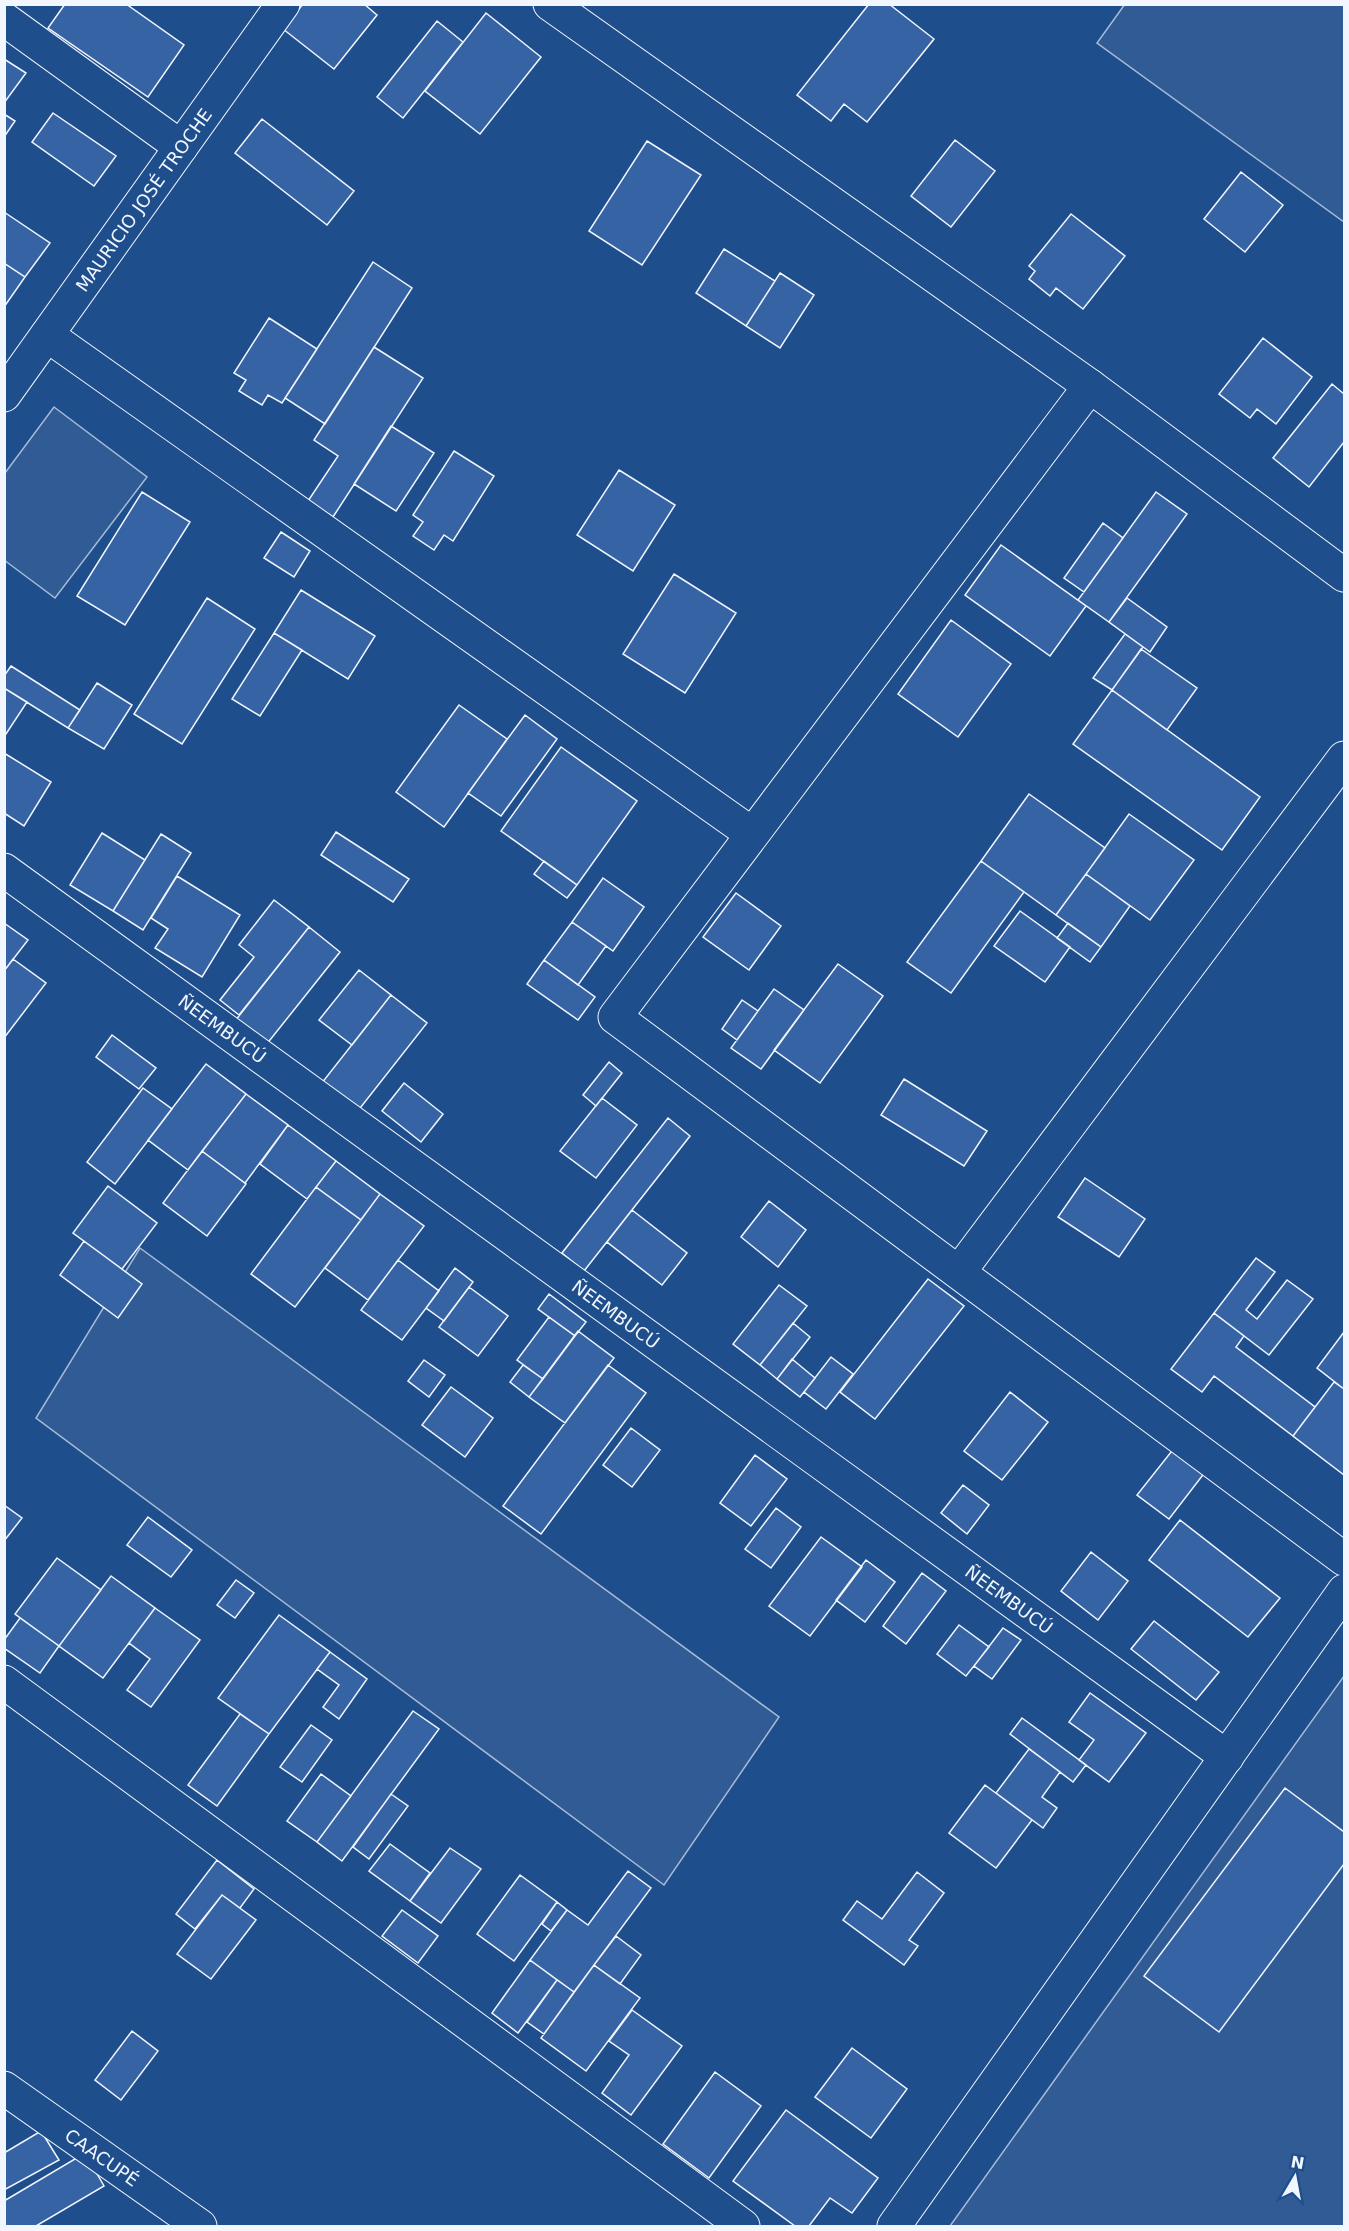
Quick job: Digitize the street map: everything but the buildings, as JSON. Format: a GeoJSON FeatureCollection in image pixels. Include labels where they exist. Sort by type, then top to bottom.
{"type":"FeatureCollection","features":[{"type":"Feature","properties":{"kind":"street","name":"MAURICIO JOSÉ TROCHE"},"geometry":{"type":"LineString","coordinates":[[4,395],[283,4]]}},
{"type":"Feature","properties":{"kind":"street"},"geometry":{"type":"LineString","coordinates":[[550,4],[1090,386],[1344,575]]}},
{"type":"Feature","properties":{"kind":"street"},"geometry":{"type":"LineString","coordinates":[[4,19],[181,147]]}},
{"type":"Feature","properties":{"kind":"street"},"geometry":{"type":"LineString","coordinates":[[47,335],[752,834]]}},
{"type":"Feature","properties":{"kind":"street"},"geometry":{"type":"LineString","coordinates":[[1090,386],[615,1017],[1344,1559]]}},
{"type":"Feature","properties":{"kind":"street"},"geometry":{"type":"LineString","coordinates":[[959,1272],[1344,758]]}},
{"type":"Feature","properties":{"kind":"street","name":"ÑEEMBUCÚ"},"geometry":{"type":"LineString","coordinates":[[4,870],[1227,1757]]}},
{"type":"Feature","properties":{"kind":"street"},"geometry":{"type":"LineString","coordinates":[[894,2226],[1344,1591]]}},
{"type":"Feature","properties":{"kind":"street"},"geometry":{"type":"LineString","coordinates":[[4,1682],[743,2226]]}},
{"type":"Feature","properties":{"kind":"street","name":"CAACUPÉ"},"geometry":{"type":"LineString","coordinates":[[4,2088],[200,2226]]}},
{"type":"Feature","properties":{"kind":"shaded area"},"geometry":{"type":"Polygon","coordinates":[[[1125,4],[1344,5],[1344,222],[1097,43],[1125,4]]]}},
{"type":"Feature","properties":{"kind":"shaded area"},"geometry":{"type":"Polygon","coordinates":[[[54,407],[147,477],[55,598],[4,560],[5,473],[54,407]]]}},
{"type":"Feature","properties":{"kind":"shaded area"},"geometry":{"type":"Polygon","coordinates":[[[140,1248],[779,1717],[664,1885],[36,1418],[140,1248]]]}},
{"type":"Feature","properties":{"kind":"shaded area"},"geometry":{"type":"Polygon","coordinates":[[[1344,1676],[1344,2226],[950,2226],[1344,1676]]]}}]}
